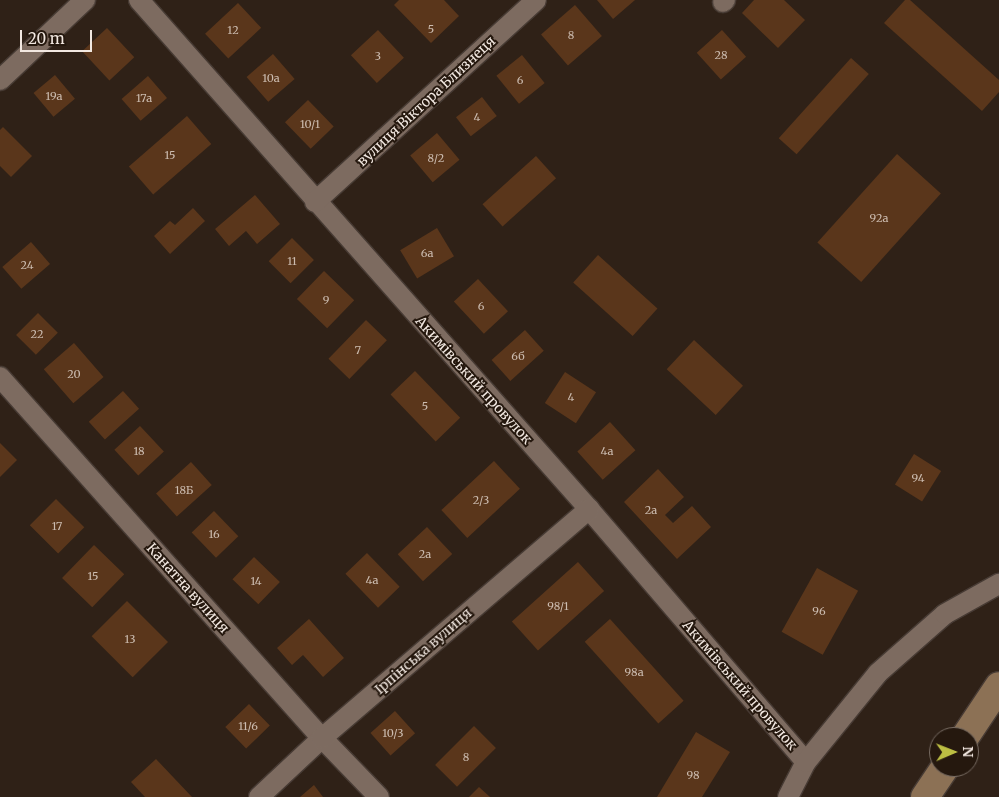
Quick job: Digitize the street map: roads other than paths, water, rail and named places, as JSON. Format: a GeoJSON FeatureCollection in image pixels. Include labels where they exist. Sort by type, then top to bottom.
{"type":"FeatureCollection","features":[{"type":"Feature","properties":{"kind":"main road"},"geometry":{"type":"LineString","coordinates":[[972,727],[999,686]]}},
{"type":"Feature","properties":{"kind":"main road"},"geometry":{"type":"LineString","coordinates":[[926,797],[939,777]]}},
{"type":"Feature","properties":{"kind":"street"},"geometry":{"type":"LineString","coordinates":[[0,80],[85,0]]}},
{"type":"Feature","properties":{"kind":"street","name":"Акимівський провулок"},"geometry":{"type":"LineString","coordinates":[[139,0],[315,202],[589,509],[806,762]]}},
{"type":"Feature","properties":{"kind":"street","name":"вулиця Віктора Близнеця"},"geometry":{"type":"LineString","coordinates":[[315,202],[536,0]]}},
{"type":"Feature","properties":{"kind":"street","name":"Канатна вулиця"},"geometry":{"type":"LineString","coordinates":[[0,377],[322,738],[379,797]]}},
{"type":"Feature","properties":{"kind":"street","name":"Ірпінська вулиця"},"geometry":{"type":"LineString","coordinates":[[259,797],[322,738],[589,509]]}},
{"type":"Feature","properties":{"kind":"street"},"geometry":{"type":"LineString","coordinates":[[788,797],[806,762],[878,673],[945,614],[999,584]]}}]}
